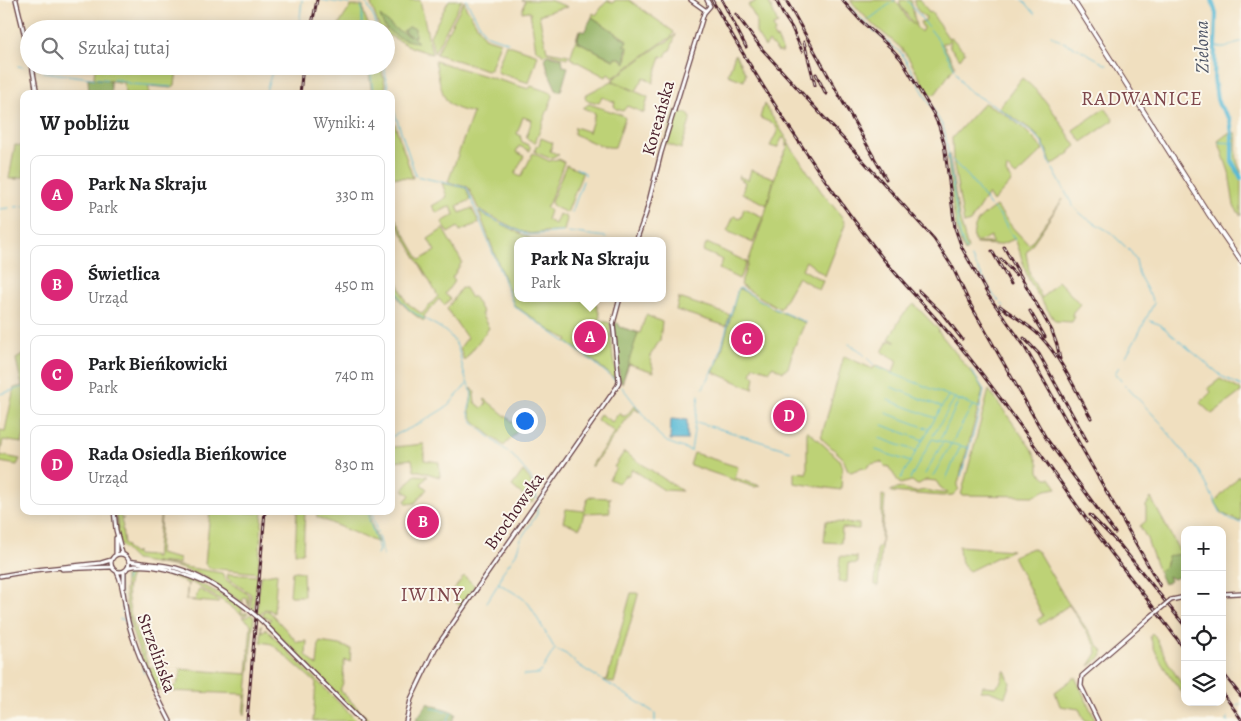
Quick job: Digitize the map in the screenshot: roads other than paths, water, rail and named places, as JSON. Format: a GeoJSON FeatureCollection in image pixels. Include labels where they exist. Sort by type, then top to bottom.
{"type":"FeatureCollection","features":[{"type":"Feature","properties":{"kind":"main road"},"geometry":{"type":"LineString","coordinates":[[1073,0],[1208,213],[1241,261]]}},
{"type":"Feature","properties":{"kind":"street"},"geometry":{"type":"LineString","coordinates":[[16,0],[21,20]]}},
{"type":"Feature","properties":{"kind":"street"},"geometry":{"type":"LineString","coordinates":[[690,0],[706,10]]}},
{"type":"Feature","properties":{"kind":"street","name":"Koreańska"},"geometry":{"type":"LineString","coordinates":[[637,237],[646,213],[661,153],[706,10],[710,6],[707,0]]}},
{"type":"Feature","properties":{"kind":"street"},"geometry":{"type":"LineString","coordinates":[[34,75],[36,90]]}},
{"type":"Feature","properties":{"kind":"street","name":"Brochowska"},"geometry":{"type":"LineString","coordinates":[[406,721],[410,704],[433,653],[618,383],[612,324],[619,302]]}},
{"type":"Feature","properties":{"kind":"street"},"geometry":{"type":"LineString","coordinates":[[0,576],[101,563],[111,560],[116,554],[114,515]]}},
{"type":"Feature","properties":{"kind":"street"},"geometry":{"type":"LineString","coordinates":[[116,530],[122,553]]}},
{"type":"Feature","properties":{"kind":"street"},"geometry":{"type":"LineString","coordinates":[[111,560],[112,567],[117,572],[124,571],[128,567],[129,561],[127,556],[122,553],[116,554]]}},
{"type":"Feature","properties":{"kind":"street"},"geometry":{"type":"LineString","coordinates":[[129,561],[179,569],[194,575],[248,608],[361,721]]}},
{"type":"Feature","properties":{"kind":"street"},"geometry":{"type":"LineString","coordinates":[[45,569],[112,567]]}},
{"type":"Feature","properties":{"kind":"street"},"geometry":{"type":"LineString","coordinates":[[128,567],[147,567],[176,572],[222,592]]}},
{"type":"Feature","properties":{"kind":"street","name":"Strzelińska"},"geometry":{"type":"LineString","coordinates":[[124,571],[124,592]]}},
{"type":"Feature","properties":{"kind":"street","name":"Strzelińska"},"geometry":{"type":"LineString","coordinates":[[117,572],[124,592],[132,634],[152,686],[170,721]]}},
{"type":"Feature","properties":{"kind":"street"},"geometry":{"type":"LineString","coordinates":[[1226,594],[1241,592]]}},
{"type":"Feature","properties":{"kind":"street"},"geometry":{"type":"LineString","coordinates":[[1098,721],[1081,686],[1081,678],[1171,600],[1181,597]]}},
{"type":"Feature","properties":{"kind":"water"},"geometry":{"type":"Polygon","coordinates":[[[671,419],[687,420],[687,440],[670,440],[671,419]]]}},
{"type":"Feature","properties":{"kind":"waterway"},"geometry":{"type":"LineString","coordinates":[[299,20],[302,0]]}},
{"type":"Feature","properties":{"kind":"waterway"},"geometry":{"type":"LineString","coordinates":[[321,0],[350,4]]}},
{"type":"Feature","properties":{"kind":"waterway"},"geometry":{"type":"LineString","coordinates":[[365,0],[367,4]]}},
{"type":"Feature","properties":{"kind":"waterway"},"geometry":{"type":"LineString","coordinates":[[466,0],[485,34],[508,42]]}},
{"type":"Feature","properties":{"kind":"waterway"},"geometry":{"type":"LineString","coordinates":[[845,0],[848,3]]}},
{"type":"Feature","properties":{"kind":"waterway"},"geometry":{"type":"LineString","coordinates":[[867,21],[895,0]]}},
{"type":"Feature","properties":{"kind":"waterway"},"geometry":{"type":"LineString","coordinates":[[907,0],[937,38],[955,69]]}},
{"type":"Feature","properties":{"kind":"waterway"},"geometry":{"type":"LineString","coordinates":[[1022,0],[1035,14]]}},
{"type":"Feature","properties":{"kind":"waterway","name":"Zielona"},"geometry":{"type":"LineString","coordinates":[[1212,0],[1216,14],[1214,79],[1217,99],[1219,105],[1230,119],[1232,161],[1241,178]]}},
{"type":"Feature","properties":{"kind":"waterway"},"geometry":{"type":"LineString","coordinates":[[362,6],[362,20]]}},
{"type":"Feature","properties":{"kind":"waterway"},"geometry":{"type":"LineString","coordinates":[[368,6],[375,20]]}},
{"type":"Feature","properties":{"kind":"waterway"},"geometry":{"type":"LineString","coordinates":[[850,6],[865,23],[902,54],[943,127],[960,236],[966,250]]}},
{"type":"Feature","properties":{"kind":"waterway"},"geometry":{"type":"LineString","coordinates":[[1051,35],[1060,41]]}},
{"type":"Feature","properties":{"kind":"waterway"},"geometry":{"type":"LineString","coordinates":[[1063,42],[1079,49]]}},
{"type":"Feature","properties":{"kind":"waterway"},"geometry":{"type":"LineString","coordinates":[[1215,45],[1226,48],[1241,42]]}},
{"type":"Feature","properties":{"kind":"waterway"},"geometry":{"type":"LineString","coordinates":[[1081,50],[1097,59]]}},
{"type":"Feature","properties":{"kind":"waterway"},"geometry":{"type":"LineString","coordinates":[[1099,61],[1107,65]]}},
{"type":"Feature","properties":{"kind":"waterway"},"geometry":{"type":"LineString","coordinates":[[956,72],[969,91],[997,107],[1034,134],[1043,144],[1051,166]]}},
{"type":"Feature","properties":{"kind":"waterway"},"geometry":{"type":"LineString","coordinates":[[67,75],[120,80],[131,84],[172,87]]}},
{"type":"Feature","properties":{"kind":"waterway"},"geometry":{"type":"LineString","coordinates":[[266,90],[271,75]]}},
{"type":"Feature","properties":{"kind":"waterway"},"geometry":{"type":"LineString","coordinates":[[371,75],[373,90]]}},
{"type":"Feature","properties":{"kind":"waterway"},"geometry":{"type":"LineString","coordinates":[[386,75],[388,90]]}},
{"type":"Feature","properties":{"kind":"waterway"},"geometry":{"type":"LineString","coordinates":[[395,114],[416,176],[467,188],[514,306],[590,359],[617,382]]}},
{"type":"Feature","properties":{"kind":"waterway"},"geometry":{"type":"LineString","coordinates":[[1219,142],[1232,143]]}},
{"type":"Feature","properties":{"kind":"waterway"},"geometry":{"type":"LineString","coordinates":[[952,160],[969,177],[990,206]]}},
{"type":"Feature","properties":{"kind":"waterway"},"geometry":{"type":"LineString","coordinates":[[576,168],[585,173]]}},
{"type":"Feature","properties":{"kind":"waterway"},"geometry":{"type":"LineString","coordinates":[[1053,169],[1074,208],[1086,218],[1110,232],[1131,252],[1136,260],[1139,275],[1153,301]]}},
{"type":"Feature","properties":{"kind":"waterway"},"geometry":{"type":"LineString","coordinates":[[572,212],[583,181]]}},
{"type":"Feature","properties":{"kind":"waterway"},"geometry":{"type":"LineString","coordinates":[[15,207],[20,206]]}},
{"type":"Feature","properties":{"kind":"waterway"},"geometry":{"type":"LineString","coordinates":[[0,209],[9,208]]}},
{"type":"Feature","properties":{"kind":"waterway"},"geometry":{"type":"LineString","coordinates":[[993,208],[999,214],[1015,240]]}},
{"type":"Feature","properties":{"kind":"waterway"},"geometry":{"type":"LineString","coordinates":[[478,211],[499,222]]}},
{"type":"Feature","properties":{"kind":"waterway"},"geometry":{"type":"LineString","coordinates":[[501,223],[528,235],[563,232]]}},
{"type":"Feature","properties":{"kind":"waterway"},"geometry":{"type":"LineString","coordinates":[[567,232],[606,237]]}},
{"type":"Feature","properties":{"kind":"waterway"},"geometry":{"type":"LineString","coordinates":[[971,257],[983,278],[989,284]]}},
{"type":"Feature","properties":{"kind":"waterway"},"geometry":{"type":"LineString","coordinates":[[395,285],[401,300],[409,309],[444,330],[455,342],[459,350],[465,378],[471,390],[469,415],[477,426]]}},
{"type":"Feature","properties":{"kind":"waterway"},"geometry":{"type":"LineString","coordinates":[[716,366],[738,289],[740,288],[775,309],[805,322]]}},
{"type":"Feature","properties":{"kind":"waterway"},"geometry":{"type":"LineString","coordinates":[[989,288],[1004,306]]}},
{"type":"Feature","properties":{"kind":"waterway"},"geometry":{"type":"LineString","coordinates":[[1137,337],[1154,303]]}},
{"type":"Feature","properties":{"kind":"waterway"},"geometry":{"type":"LineString","coordinates":[[1150,321],[1159,324],[1176,338]]}},
{"type":"Feature","properties":{"kind":"waterway"},"geometry":{"type":"LineString","coordinates":[[1126,356],[1136,338]]}},
{"type":"Feature","properties":{"kind":"waterway"},"geometry":{"type":"LineString","coordinates":[[1178,340],[1223,377],[1241,386]]}},
{"type":"Feature","properties":{"kind":"waterway"},"geometry":{"type":"LineString","coordinates":[[849,344],[859,350],[876,367],[980,408]]}},
{"type":"Feature","properties":{"kind":"waterway"},"geometry":{"type":"LineString","coordinates":[[703,388],[715,367]]}},
{"type":"Feature","properties":{"kind":"waterway"},"geometry":{"type":"LineString","coordinates":[[1117,377],[1115,373],[1119,367]]}},
{"type":"Feature","properties":{"kind":"waterway"},"geometry":{"type":"LineString","coordinates":[[971,370],[984,390],[980,408]]}},
{"type":"Feature","properties":{"kind":"waterway"},"geometry":{"type":"LineString","coordinates":[[395,435],[417,425],[448,406],[467,384]]}},
{"type":"Feature","properties":{"kind":"waterway"},"geometry":{"type":"LineString","coordinates":[[1124,384],[1161,423]]}},
{"type":"Feature","properties":{"kind":"waterway"},"geometry":{"type":"LineString","coordinates":[[622,387],[658,434],[667,442],[691,451],[694,431]]}},
{"type":"Feature","properties":{"kind":"waterway"},"geometry":{"type":"LineString","coordinates":[[891,387],[942,407]]}},
{"type":"Feature","properties":{"kind":"waterway"},"geometry":{"type":"LineString","coordinates":[[0,394],[20,388]]}},
{"type":"Feature","properties":{"kind":"waterway"},"geometry":{"type":"LineString","coordinates":[[694,430],[699,395]]}},
{"type":"Feature","properties":{"kind":"waterway"},"geometry":{"type":"LineString","coordinates":[[901,478],[948,396]]}},
{"type":"Feature","properties":{"kind":"waterway"},"geometry":{"type":"LineString","coordinates":[[933,436],[955,398]]}},
{"type":"Feature","properties":{"kind":"waterway"},"geometry":{"type":"LineString","coordinates":[[888,400],[935,418]]}},
{"type":"Feature","properties":{"kind":"waterway"},"geometry":{"type":"LineString","coordinates":[[941,438],[959,400]]}},
{"type":"Feature","properties":{"kind":"waterway"},"geometry":{"type":"LineString","coordinates":[[953,441],[972,406]]}},
{"type":"Feature","properties":{"kind":"waterway"},"geometry":{"type":"LineString","coordinates":[[961,476],[980,410]]}},
{"type":"Feature","properties":{"kind":"waterway"},"geometry":{"type":"LineString","coordinates":[[886,413],[929,429]]}},
{"type":"Feature","properties":{"kind":"waterway"},"geometry":{"type":"LineString","coordinates":[[696,422],[707,425]]}},
{"type":"Feature","properties":{"kind":"waterway"},"geometry":{"type":"LineString","coordinates":[[882,425],[923,440]]}},
{"type":"Feature","properties":{"kind":"waterway"},"geometry":{"type":"LineString","coordinates":[[1162,425],[1200,472],[1221,513],[1231,520],[1241,523]]}},
{"type":"Feature","properties":{"kind":"waterway"},"geometry":{"type":"LineString","coordinates":[[709,426],[737,434]]}},
{"type":"Feature","properties":{"kind":"waterway"},"geometry":{"type":"LineString","coordinates":[[479,428],[514,457],[528,474],[533,482],[537,499]]}},
{"type":"Feature","properties":{"kind":"waterway"},"geometry":{"type":"LineString","coordinates":[[739,435],[791,451]]}},
{"type":"Feature","properties":{"kind":"waterway"},"geometry":{"type":"LineString","coordinates":[[879,438],[916,451]]}},
{"type":"Feature","properties":{"kind":"waterway"},"geometry":{"type":"LineString","coordinates":[[910,479],[932,439],[969,448]]}},
{"type":"Feature","properties":{"kind":"waterway"},"geometry":{"type":"LineString","coordinates":[[925,474],[943,442]]}},
{"type":"Feature","properties":{"kind":"waterway"},"geometry":{"type":"LineString","coordinates":[[933,476],[951,444]]}},
{"type":"Feature","properties":{"kind":"waterway"},"geometry":{"type":"LineString","coordinates":[[946,479],[960,447]]}},
{"type":"Feature","properties":{"kind":"waterway"},"geometry":{"type":"LineString","coordinates":[[876,450],[910,462]]}},
{"type":"Feature","properties":{"kind":"waterway"},"geometry":{"type":"LineString","coordinates":[[522,537],[537,514],[537,505]]}},
{"type":"Feature","properties":{"kind":"waterway"},"geometry":{"type":"LineString","coordinates":[[369,515],[379,550],[377,554]]}},
{"type":"Feature","properties":{"kind":"waterway"},"geometry":{"type":"LineString","coordinates":[[373,515],[377,533]]}},
{"type":"Feature","properties":{"kind":"waterway"},"geometry":{"type":"LineString","coordinates":[[378,536],[383,556]]}},
{"type":"Feature","properties":{"kind":"waterway"},"geometry":{"type":"LineString","coordinates":[[487,602],[500,581],[502,573],[516,554],[521,539]]}},
{"type":"Feature","properties":{"kind":"waterway"},"geometry":{"type":"LineString","coordinates":[[126,581],[133,570]]}},
{"type":"Feature","properties":{"kind":"waterway"},"geometry":{"type":"LineString","coordinates":[[112,575],[117,578],[122,602]]}},
{"type":"Feature","properties":{"kind":"waterway"},"geometry":{"type":"LineString","coordinates":[[498,583],[529,604],[555,649],[566,654],[578,665],[612,686]]}},
{"type":"Feature","properties":{"kind":"waterway"},"geometry":{"type":"LineString","coordinates":[[122,604],[123,613]]}},
{"type":"Feature","properties":{"kind":"waterway"},"geometry":{"type":"LineString","coordinates":[[120,619],[125,620],[129,630]]}},
{"type":"Feature","properties":{"kind":"waterway"},"geometry":{"type":"LineString","coordinates":[[543,668],[554,650]]}},
{"type":"Feature","properties":{"kind":"waterway"},"geometry":{"type":"LineString","coordinates":[[142,667],[144,673]]}},
{"type":"Feature","properties":{"kind":"waterway"},"geometry":{"type":"LineString","coordinates":[[523,675],[539,674],[541,671]]}},
{"type":"Feature","properties":{"kind":"waterway"},"geometry":{"type":"LineString","coordinates":[[614,687],[655,713],[655,721]]}},
{"type":"Feature","properties":{"kind":"waterway"},"geometry":{"type":"LineString","coordinates":[[1237,706],[1241,704]]}},
{"type":"Feature","properties":{"kind":"waterway"},"geometry":{"type":"LineString","coordinates":[[431,708],[452,712],[447,721]]}},
{"type":"Feature","properties":{"kind":"railway"},"geometry":{"type":"LineString","coordinates":[[313,20],[317,0]]}},
{"type":"Feature","properties":{"kind":"railway"},"geometry":{"type":"LineString","coordinates":[[712,0],[771,99],[835,194],[881,256],[987,381],[1095,531],[1181,645]]}},
{"type":"Feature","properties":{"kind":"railway"},"geometry":{"type":"LineString","coordinates":[[722,0],[746,47]]}},
{"type":"Feature","properties":{"kind":"railway"},"geometry":{"type":"LineString","coordinates":[[776,0],[792,28],[802,51]]}},
{"type":"Feature","properties":{"kind":"railway"},"geometry":{"type":"LineString","coordinates":[[786,0],[886,179]]}},
{"type":"Feature","properties":{"kind":"railway"},"geometry":{"type":"LineString","coordinates":[[842,0],[901,59],[933,113],[944,143],[955,228],[962,248],[988,295],[1023,344],[1160,586]]}},
{"type":"Feature","properties":{"kind":"railway"},"geometry":{"type":"LineString","coordinates":[[736,14],[762,49],[934,239],[953,268],[969,302],[1046,438],[1115,533]]}},
{"type":"Feature","properties":{"kind":"railway"},"geometry":{"type":"LineString","coordinates":[[804,42],[815,85]]}},
{"type":"Feature","properties":{"kind":"railway"},"geometry":{"type":"LineString","coordinates":[[816,74],[826,94]]}},
{"type":"Feature","properties":{"kind":"railway"},"geometry":{"type":"LineString","coordinates":[[300,90],[302,75]]}},
{"type":"Feature","properties":{"kind":"railway"},"geometry":{"type":"LineString","coordinates":[[1004,247],[1052,331],[1060,359]]}},
{"type":"Feature","properties":{"kind":"railway"},"geometry":{"type":"LineString","coordinates":[[992,251],[1011,284]]}},
{"type":"Feature","properties":{"kind":"railway"},"geometry":{"type":"LineString","coordinates":[[1001,259],[1016,275]]}},
{"type":"Feature","properties":{"kind":"railway"},"geometry":{"type":"LineString","coordinates":[[919,291],[941,312],[962,339]]}},
{"type":"Feature","properties":{"kind":"railway"},"geometry":{"type":"LineString","coordinates":[[1000,306],[1031,328],[1048,345],[1091,418]]}},
{"type":"Feature","properties":{"kind":"railway"},"geometry":{"type":"LineString","coordinates":[[1030,311],[1045,337]]}},
{"type":"Feature","properties":{"kind":"railway"},"geometry":{"type":"LineString","coordinates":[[1024,338],[1039,354],[1087,441]]}},
{"type":"Feature","properties":{"kind":"railway"},"geometry":{"type":"LineString","coordinates":[[247,721],[265,515]]}},
{"type":"Feature","properties":{"kind":"railway"},"geometry":{"type":"LineString","coordinates":[[1090,515],[1120,545],[1181,621]]}},
{"type":"Feature","properties":{"kind":"railway"},"geometry":{"type":"LineString","coordinates":[[1226,677],[1241,696]]}},
{"type":"Feature","properties":{"kind":"railway"},"geometry":{"type":"LineString","coordinates":[[1226,698],[1241,719]]}},
{"type":"Feature","properties":{"kind":"place","name":"Park Na Skraju"},"geometry":{"type":"Point","coordinates":[590,337]}},
{"type":"Feature","properties":{"kind":"place","name":"Park Bieńkowicki"},"geometry":{"type":"Point","coordinates":[747,339]}},
{"type":"Feature","properties":{"kind":"place","name":"Rada Osiedla Bieńkowice"},"geometry":{"type":"Point","coordinates":[789,416]}},
{"type":"Feature","properties":{"kind":"place","name":"Świetlica"},"geometry":{"type":"Point","coordinates":[423,522]}},
{"type":"Feature","properties":{"kind":"district","name":"RADWANICE"},"geometry":{"type":"Point","coordinates":[1142,98]}},
{"type":"Feature","properties":{"kind":"district","name":"IWINY"},"geometry":{"type":"Point","coordinates":[432,594]}}]}
